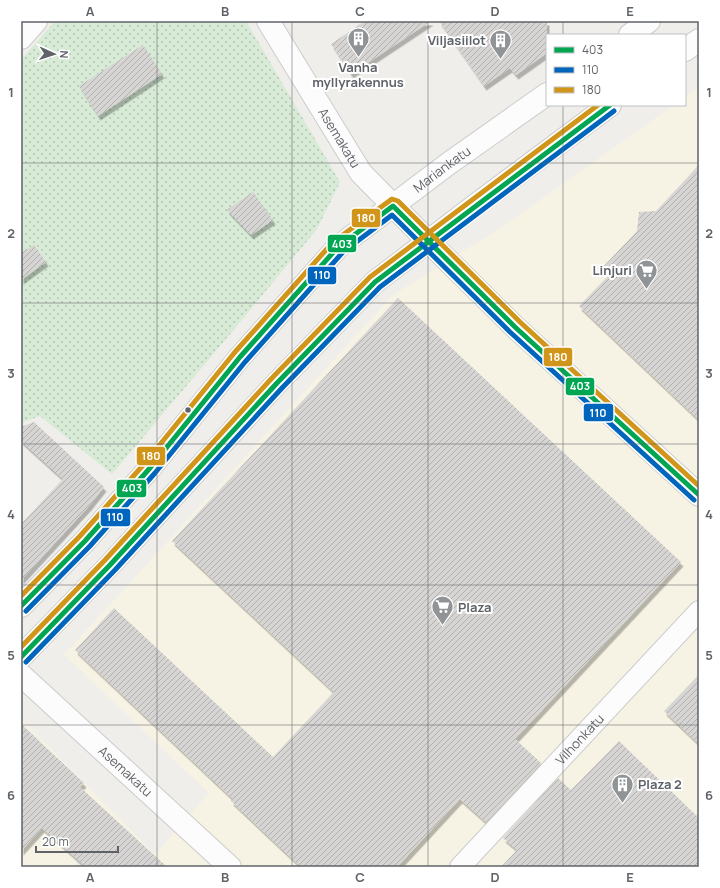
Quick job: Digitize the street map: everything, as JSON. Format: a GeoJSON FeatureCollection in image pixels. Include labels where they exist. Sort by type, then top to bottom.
{"type":"FeatureCollection","features":[{"type":"Feature","properties":{"kind":"main road"},"geometry":{"type":"LineString","coordinates":[[21,38],[36,21]]}},
{"type":"Feature","properties":{"kind":"main road","name":"Asemakatu"},"geometry":{"type":"LineString","coordinates":[[268,21],[361,173],[515,327],[699,495]]}},
{"type":"Feature","properties":{"kind":"main road"},"geometry":{"type":"LineString","coordinates":[[631,34],[649,21]]}},
{"type":"Feature","properties":{"kind":"main road"},"geometry":{"type":"LineString","coordinates":[[686,49],[699,40]]}},
{"type":"Feature","properties":{"kind":"main road","name":"Mariankatu"},"geometry":{"type":"LineString","coordinates":[[21,606],[85,542],[150,468],[240,358],[338,248],[448,164],[546,95]]}},
{"type":"Feature","properties":{"kind":"main road"},"geometry":{"type":"LineString","coordinates":[[21,657],[110,565],[277,383],[370,287],[428,241],[609,106]]}},
{"type":"Feature","properties":{"kind":"main road","name":"Asemakatu"},"geometry":{"type":"LineString","coordinates":[[21,675],[230,867]]}},
{"type":"Feature","properties":{"kind":"street","name":"Vilhonkatu"},"geometry":{"type":"LineString","coordinates":[[460,867],[699,611]]}},
{"type":"Feature","properties":{"kind":"shaded area"},"geometry":{"type":"Polygon","coordinates":[[[699,87],[699,867],[144,867],[209,793],[64,655],[393,295],[505,225],[673,106],[686,106],[686,96],[699,87]]]}},
{"type":"Feature","properties":{"kind":"shaded area"},"geometry":{"type":"Polygon","coordinates":[[[21,718],[150,850],[135,867],[149,851],[97,803],[60,844],[78,860],[72,867],[21,867],[21,830],[32,840],[84,783],[62,762],[58,765],[36,745],[41,740],[21,722],[21,718]]]}},
{"type":"Feature","properties":{"kind":"green space"},"geometry":{"type":"Polygon","coordinates":[[[55,21],[246,21],[340,182],[317,229],[112,474],[40,416],[21,423],[21,60],[55,21]]]}},
{"type":"Feature","properties":{"kind":"building","name":"Vanha myllyrakennus"},"geometry":{"type":"Polygon","coordinates":[[[365,21],[431,21],[351,74],[331,44],[365,21]]]}},
{"type":"Feature","properties":{"kind":"building","name":"Viljasiilot"},"geometry":{"type":"Polygon","coordinates":[[[439,21],[547,21],[546,54],[516,75],[510,68],[484,86],[439,21]]]}},
{"type":"Feature","properties":{"kind":"building"},"geometry":{"type":"Polygon","coordinates":[[[143,45],[162,74],[98,116],[79,86],[143,45]]]}},
{"type":"Feature","properties":{"kind":"building","name":"Linjuri"},"geometry":{"type":"Polygon","coordinates":[[[699,165],[699,420],[579,306],[609,275],[602,268],[637,231],[639,212],[656,211],[699,165]]]}},
{"type":"Feature","properties":{"kind":"building"},"geometry":{"type":"Polygon","coordinates":[[[253,192],[273,220],[251,235],[227,210],[253,192]]]}},
{"type":"Feature","properties":{"kind":"building"},"geometry":{"type":"Polygon","coordinates":[[[34,245],[46,262],[21,280],[21,253],[34,245]]]}},
{"type":"Feature","properties":{"kind":"building","name":"Plaza"},"geometry":{"type":"Polygon","coordinates":[[[398,298],[681,562],[515,739],[541,763],[486,822],[460,799],[397,867],[301,867],[231,801],[233,799],[75,650],[114,608],[273,757],[334,692],[172,541],[398,298]]]}},
{"type":"Feature","properties":{"kind":"building"},"geometry":{"type":"Polygon","coordinates":[[[34,422],[104,487],[89,506],[21,580],[21,524],[63,479],[21,441],[21,427],[34,422]]]}},
{"type":"Feature","properties":{"kind":"building"},"geometry":{"type":"Polygon","coordinates":[[[699,675],[699,744],[664,711],[699,675]]]}},
{"type":"Feature","properties":{"kind":"building"},"geometry":{"type":"Polygon","coordinates":[[[21,724],[84,783],[80,787],[167,867],[86,867],[42,828],[21,851],[21,724]]]}},
{"type":"Feature","properties":{"kind":"building","name":"Plaza 2"},"geometry":{"type":"Polygon","coordinates":[[[619,741],[699,818],[699,867],[501,867],[517,850],[503,838],[558,778],[571,790],[619,741]]]}},
{"type":"Feature","properties":{"kind":"transit line","name":"180"},"geometry":{"type":"LineString","coordinates":[[21,647],[105,560],[272,378],[370,277],[597,106]]}},
{"type":"Feature","properties":{"kind":"transit line","name":"403"},"geometry":{"type":"LineString","coordinates":[[21,657],[110,565],[277,383],[375,282],[609,106]]}},
{"type":"Feature","properties":{"kind":"transit line","name":"110"},"geometry":{"type":"LineString","coordinates":[[26,662],[115,570],[282,388],[380,287],[614,111]]}},
{"type":"Feature","properties":{"kind":"transit line","name":"180"},"geometry":{"type":"LineString","coordinates":[[21,596],[80,536],[145,463],[235,352],[333,242],[392,199],[398,201],[520,322],[699,486]]}},
{"type":"Feature","properties":{"kind":"transit line","name":"403"},"geometry":{"type":"LineString","coordinates":[[21,606],[85,541],[150,468],[240,357],[338,247],[393,206],[515,327],[699,495]]}},
{"type":"Feature","properties":{"kind":"transit line","name":"110"},"geometry":{"type":"LineString","coordinates":[[26,611],[90,546],[155,473],[245,362],[343,252],[392,215],[510,332],[694,500]]}},
{"type":"Feature","properties":{"kind":"place","name":"Vanha myllyrakennus"},"geometry":{"type":"Point","coordinates":[358,58]}},
{"type":"Feature","properties":{"kind":"place","name":"Viljasiilot"},"geometry":{"type":"Point","coordinates":[501,60]}},
{"type":"Feature","properties":{"kind":"place","name":"Linjuri"},"geometry":{"type":"Point","coordinates":[647,290]}},
{"type":"Feature","properties":{"kind":"place","name":"Plaza"},"geometry":{"type":"Point","coordinates":[442,626]}},
{"type":"Feature","properties":{"kind":"place","name":"Plaza 2"},"geometry":{"type":"Point","coordinates":[622,804]}}]}
